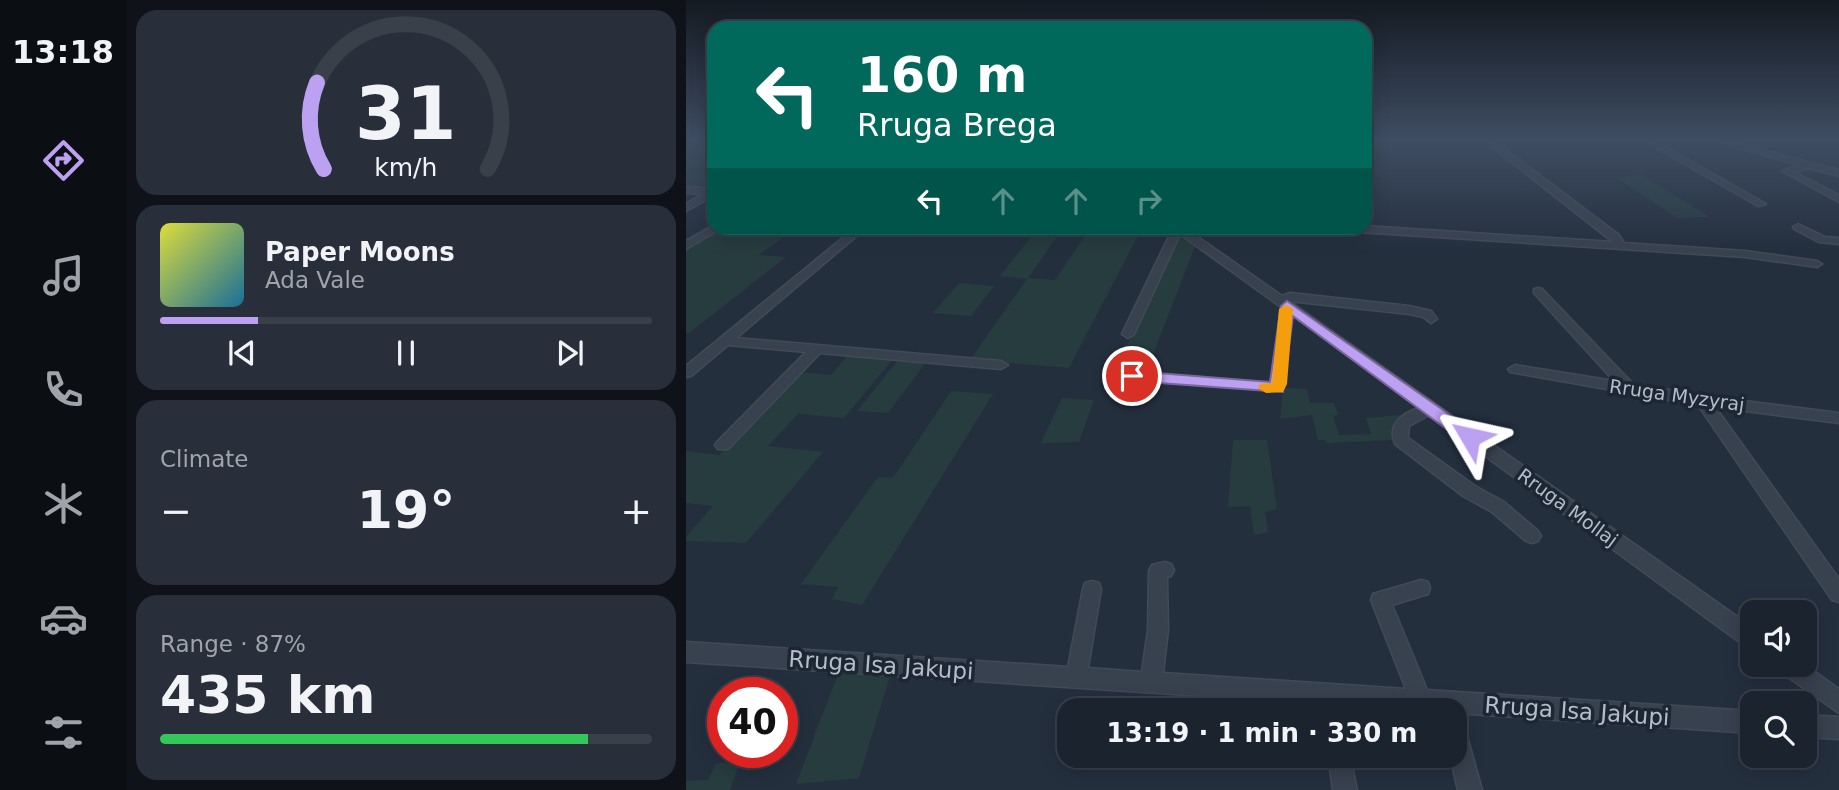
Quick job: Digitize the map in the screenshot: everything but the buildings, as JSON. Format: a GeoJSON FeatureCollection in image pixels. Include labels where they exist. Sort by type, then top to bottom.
{"type":"FeatureCollection","features":[{"type":"Feature","properties":{"kind":"street"},"geometry":{"type":"LineString","coordinates":[[1537,177],[1615,237],[1620,245]]}},
{"type":"Feature","properties":{"kind":"street"},"geometry":{"type":"LineString","coordinates":[[1713,177],[1761,204]]}},
{"type":"Feature","properties":{"kind":"street"},"geometry":{"type":"LineString","coordinates":[[1797,177],[1839,199]]}},
{"type":"Feature","properties":{"kind":"street"},"geometry":{"type":"LineString","coordinates":[[686,190],[707,192]]}},
{"type":"Feature","properties":{"kind":"street"},"geometry":{"type":"LineString","coordinates":[[686,208],[707,196]]}},
{"type":"Feature","properties":{"kind":"street"},"geometry":{"type":"LineString","coordinates":[[1798,227],[1823,240],[1839,241]]}},
{"type":"Feature","properties":{"kind":"street"},"geometry":{"type":"LineString","coordinates":[[1372,230],[1745,254],[1817,264]]}},
{"type":"Feature","properties":{"kind":"street"},"geometry":{"type":"LineString","coordinates":[[686,246],[707,232]]}},
{"type":"Feature","properties":{"kind":"street"},"geometry":{"type":"LineString","coordinates":[[686,373],[853,235]]}},
{"type":"Feature","properties":{"kind":"street","name":"Rruga Mollaj"},"geometry":{"type":"LineString","coordinates":[[1128,334],[1176,235]]}},
{"type":"Feature","properties":{"kind":"street","name":"Rruga Mollaj"},"geometry":{"type":"LineString","coordinates":[[1189,235],[1740,630]]}},
{"type":"Feature","properties":{"kind":"street"},"geometry":{"type":"LineString","coordinates":[[1538,291],[1629,389]]}},
{"type":"Feature","properties":{"kind":"street"},"geometry":{"type":"LineString","coordinates":[[1132,376],[1277,388],[1284,303],[1290,297],[1409,310],[1427,314],[1431,319]]}},
{"type":"Feature","properties":{"kind":"street"},"geometry":{"type":"LineString","coordinates":[[725,341],[1001,365]]}},
{"type":"Feature","properties":{"kind":"street"},"geometry":{"type":"LineString","coordinates":[[723,445],[817,349]]}},
{"type":"Feature","properties":{"kind":"street","name":"Rruga Myzyraj"},"geometry":{"type":"LineString","coordinates":[[1515,369],[1703,401],[1839,418]]}},
{"type":"Feature","properties":{"kind":"street"},"geometry":{"type":"LineString","coordinates":[[1703,401],[1839,594]]}},
{"type":"Feature","properties":{"kind":"street"},"geometry":{"type":"LineString","coordinates":[[1431,409],[1404,420],[1400,426],[1400,440],[1469,491],[1498,508],[1532,536]]}},
{"type":"Feature","properties":{"kind":"street"},"geometry":{"type":"LineString","coordinates":[[1152,683],[1158,630],[1158,571],[1165,570]]}},
{"type":"Feature","properties":{"kind":"street"},"geometry":{"type":"LineString","coordinates":[[1420,698],[1380,600],[1421,588]]}},
{"type":"Feature","properties":{"kind":"street"},"geometry":{"type":"LineString","coordinates":[[1076,678],[1092,589]]}},
{"type":"Feature","properties":{"kind":"street","name":"Rruga Isa Jakupi"},"geometry":{"type":"LineString","coordinates":[[686,652],[1152,683],[1286,698]]}},
{"type":"Feature","properties":{"kind":"street"},"geometry":{"type":"LineString","coordinates":[[1805,677],[1839,702]]}},
{"type":"Feature","properties":{"kind":"street","name":"Rruga Isa Jakupi"},"geometry":{"type":"LineString","coordinates":[[1467,707],[1740,721]]}},
{"type":"Feature","properties":{"kind":"street"},"geometry":{"type":"LineString","coordinates":[[1817,727],[1839,728]]}},
{"type":"Feature","properties":{"kind":"street"},"geometry":{"type":"LineString","coordinates":[[1341,768],[1345,790]]}},
{"type":"Feature","properties":{"kind":"street"},"geometry":{"type":"LineString","coordinates":[[1464,768],[1470,790]]}},
{"type":"Feature","properties":{"kind":"green space"},"geometry":{"type":"Polygon","coordinates":[[[686,177],[707,177],[707,189],[686,187],[686,177]]]}},
{"type":"Feature","properties":{"kind":"green space"},"geometry":{"type":"Polygon","coordinates":[[[1645,177],[1710,217],[1677,218],[1617,178],[1645,177]]]}},
{"type":"Feature","properties":{"kind":"green space"},"geometry":{"type":"Polygon","coordinates":[[[707,234],[786,235],[759,255],[786,257],[689,333],[686,333],[686,247],[707,234]]]}},
{"type":"Feature","properties":{"kind":"green space"},"geometry":{"type":"Polygon","coordinates":[[[1032,235],[1058,235],[1028,278],[1055,280],[1085,235],[1138,235],[1069,368],[970,360],[1027,279],[1000,276],[1032,235]]]}},
{"type":"Feature","properties":{"kind":"green space"},"geometry":{"type":"Polygon","coordinates":[[[1178,235],[1182,235],[1196,244],[1145,375],[1115,372],[1178,235]]]}},
{"type":"Feature","properties":{"kind":"green space"},"geometry":{"type":"Polygon","coordinates":[[[959,283],[994,286],[971,316],[933,313],[959,283]]]}},
{"type":"Feature","properties":{"kind":"green space"},"geometry":{"type":"Polygon","coordinates":[[[849,354],[893,359],[844,418],[798,414],[768,446],[823,452],[746,543],[686,541],[686,537],[713,506],[686,503],[686,451],[719,455],[799,372],[831,375],[849,354]]]}},
{"type":"Feature","properties":{"kind":"green space"},"geometry":{"type":"Polygon","coordinates":[[[899,359],[927,361],[888,413],[857,411],[899,359]]]}},
{"type":"Feature","properties":{"kind":"green space"},"geometry":{"type":"Polygon","coordinates":[[[1283,388],[1307,389],[1310,403],[1334,403],[1338,415],[1333,416],[1339,435],[1371,434],[1366,418],[1399,415],[1392,436],[1394,440],[1326,443],[1325,440],[1318,440],[1312,415],[1280,419],[1283,388]]]}},
{"type":"Feature","properties":{"kind":"green space"},"geometry":{"type":"Polygon","coordinates":[[[951,391],[993,394],[862,605],[832,599],[838,587],[801,584],[878,477],[893,478],[951,391]]]}},
{"type":"Feature","properties":{"kind":"green space"},"geometry":{"type":"Polygon","coordinates":[[[1062,398],[1094,400],[1079,442],[1041,443],[1062,398]]]}},
{"type":"Feature","properties":{"kind":"green space"},"geometry":{"type":"Polygon","coordinates":[[[1233,440],[1267,440],[1277,509],[1265,512],[1268,532],[1254,535],[1250,506],[1228,507],[1233,440]]]}},
{"type":"Feature","properties":{"kind":"green space"},"geometry":{"type":"Polygon","coordinates":[[[838,674],[890,676],[859,778],[796,784],[838,674]]]}},
{"type":"Feature","properties":{"kind":"green space"},"geometry":{"type":"Polygon","coordinates":[[[714,768],[738,768],[730,790],[686,790],[686,781],[708,780],[714,768]]]}},
{"type":"Feature","properties":{"kind":"slow traffic"},"geometry":{"type":"LineString","coordinates":[[1266,388],[1277,388],[1279,384],[1286,309]]}},
{"type":"Feature","properties":{"kind":"route"},"geometry":{"type":"LineString","coordinates":[[1132,376],[1277,388],[1287,306],[1470,437]]}}]}
